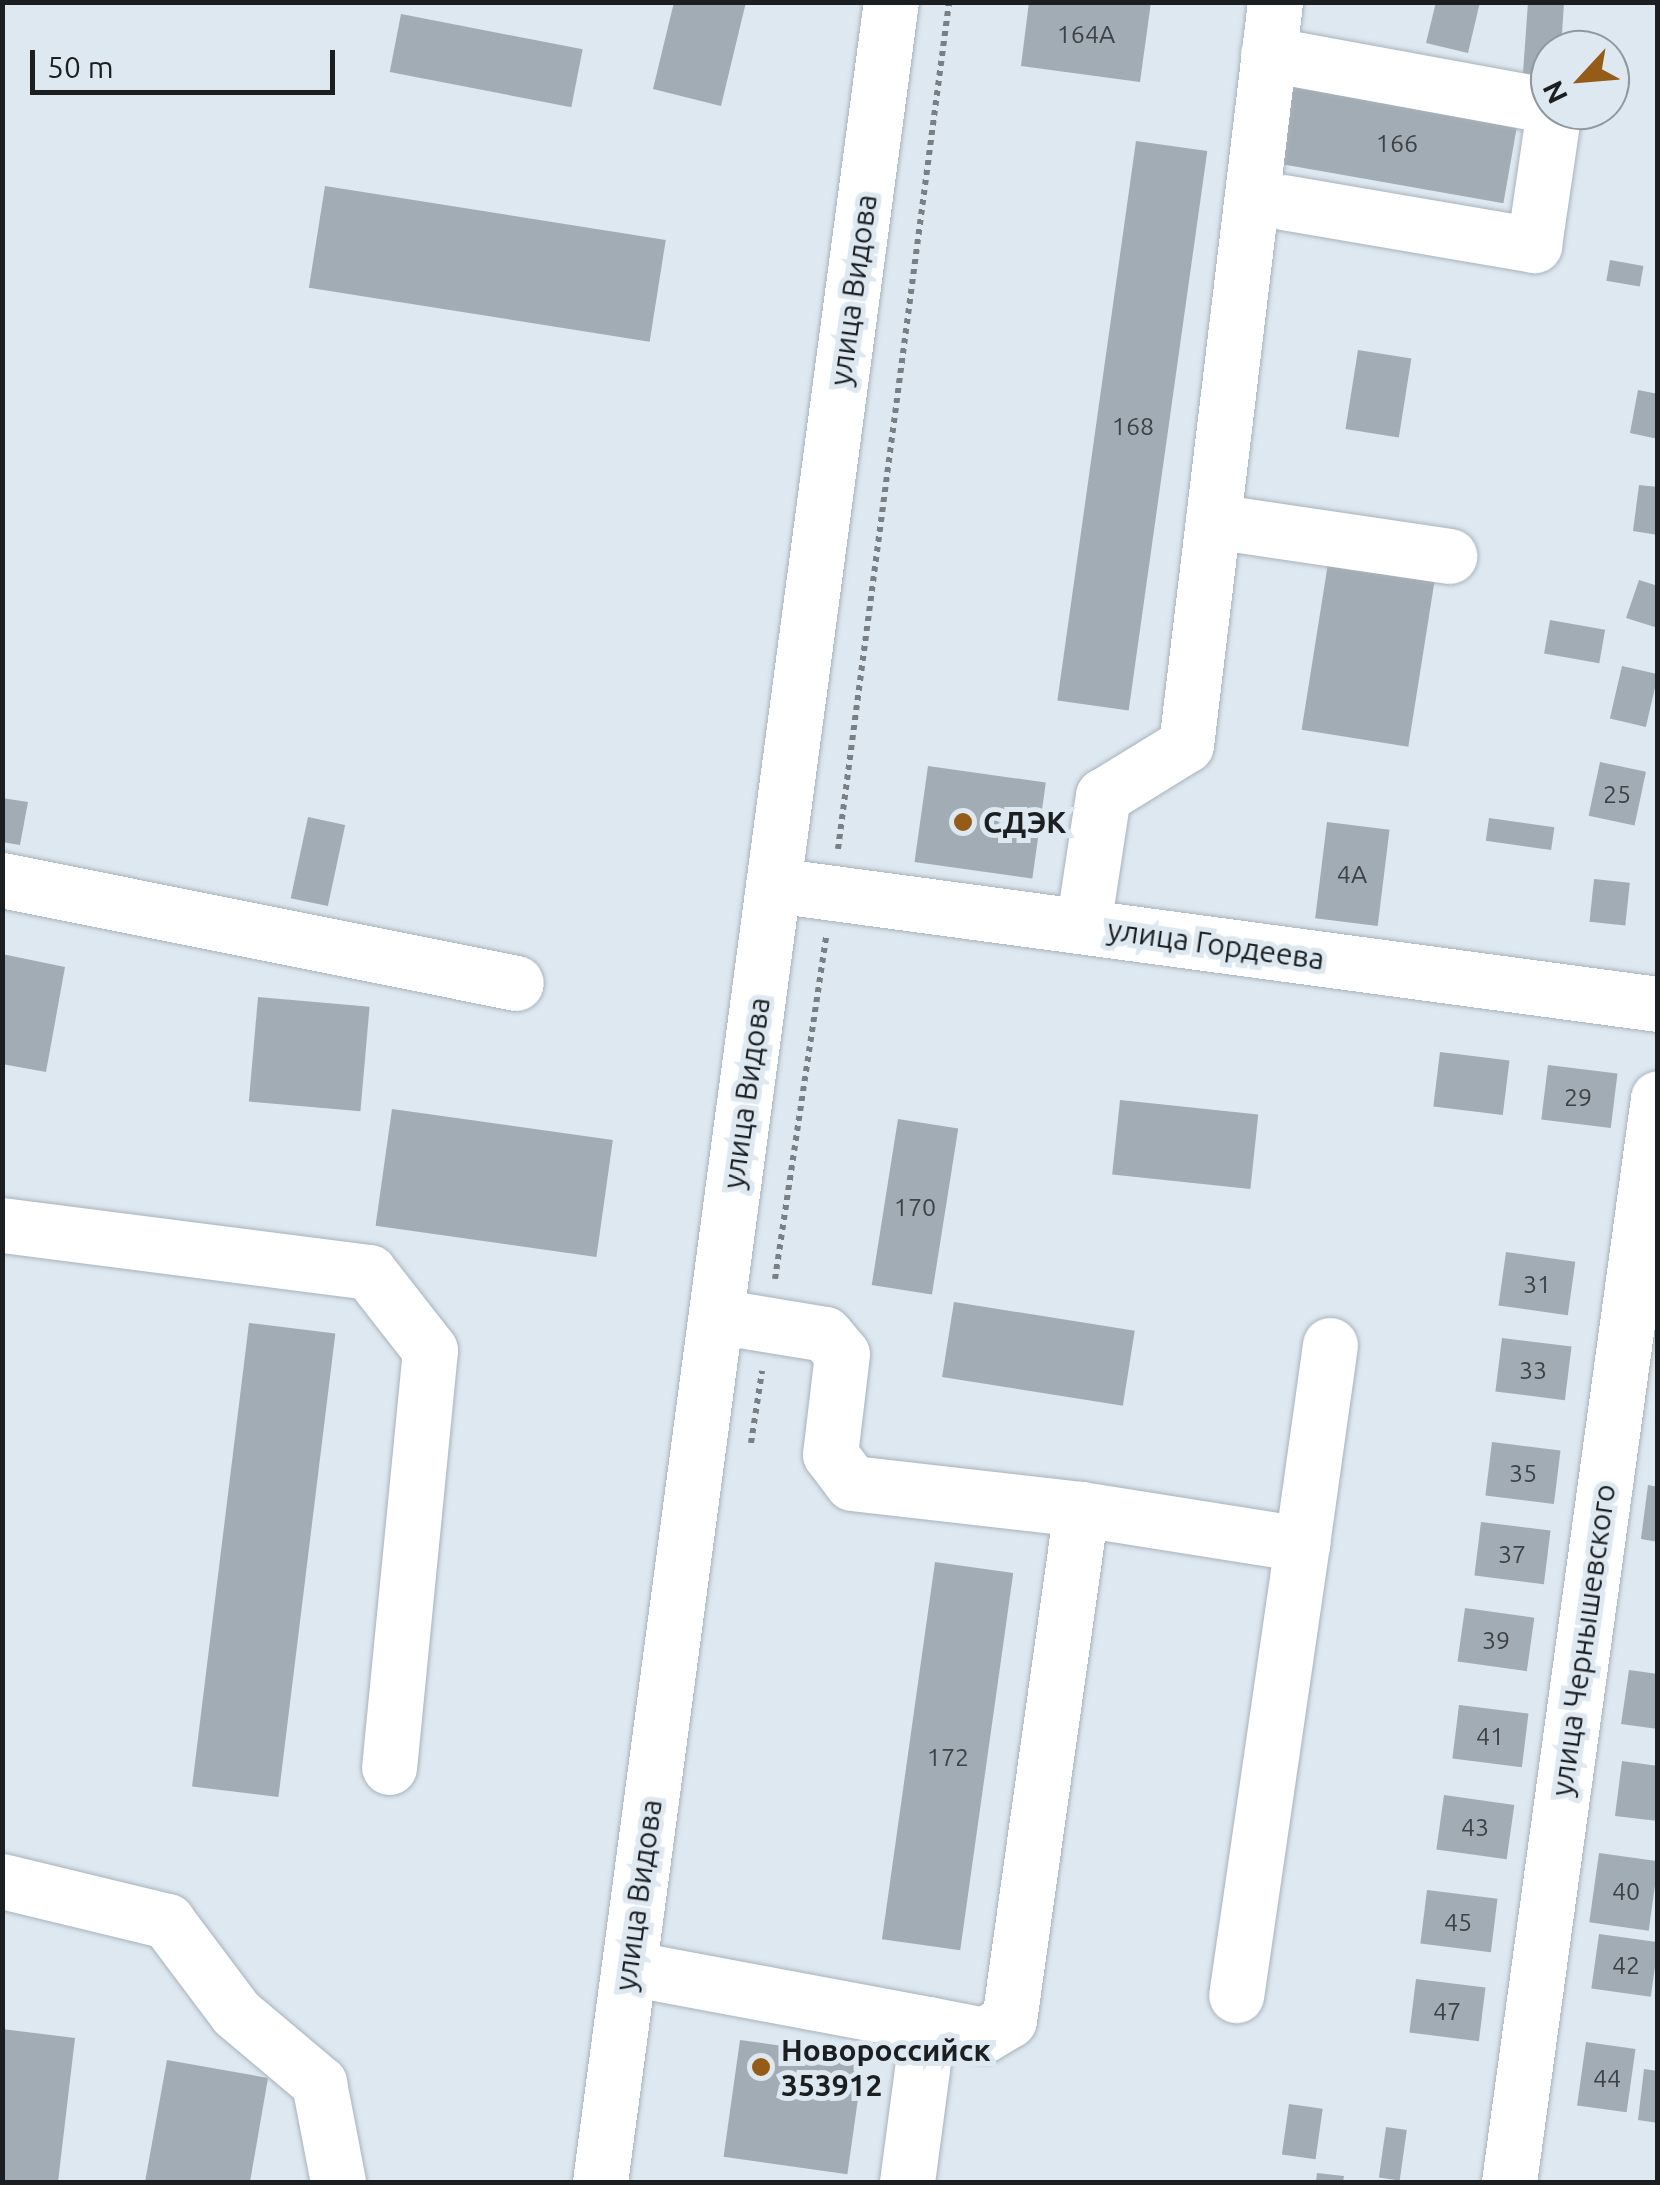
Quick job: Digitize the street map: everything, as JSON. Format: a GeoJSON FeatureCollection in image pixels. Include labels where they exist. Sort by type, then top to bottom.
{"type":"FeatureCollection","features":[{"type":"Feature","properties":{"kind":"street","name":"улица Видова"},"geometry":{"type":"LineString","coordinates":[[600,2182],[628,1968],[742,1320],[774,885],[892,2]]}},
{"type":"Feature","properties":{"kind":"street"},"geometry":{"type":"LineString","coordinates":[[1083,926],[1102,796],[1186,744],[1272,28],[1530,102]]}},
{"type":"Feature","properties":{"kind":"street"},"geometry":{"type":"LineString","coordinates":[[1282,202],[1534,245],[1549,130]]}},
{"type":"Feature","properties":{"kind":"street"},"geometry":{"type":"LineString","coordinates":[[1213,521],[1449,556]]}},
{"type":"Feature","properties":{"kind":"street"},"geometry":{"type":"LineString","coordinates":[[2,880],[516,984]]}},
{"type":"Feature","properties":{"kind":"street","name":"улица Гордеева"},"geometry":{"type":"LineString","coordinates":[[774,885],[1658,1004]]}},
{"type":"Feature","properties":{"kind":"street","name":"улица Чернышевского"},"geometry":{"type":"LineString","coordinates":[[1510,2182],[1658,1098]]}},
{"type":"Feature","properties":{"kind":"street"},"geometry":{"type":"LineString","coordinates":[[2,1225],[369,1272],[430,1350],[388,1767]]}},
{"type":"Feature","properties":{"kind":"street"},"geometry":{"type":"LineString","coordinates":[[742,1320],[825,1334],[842,1354],[830,1454],[852,1483],[1080,1510],[1302,1544]]}},
{"type":"Feature","properties":{"kind":"street"},"geometry":{"type":"LineString","coordinates":[[1236,1995],[1330,1345]]}},
{"type":"Feature","properties":{"kind":"street"},"geometry":{"type":"LineString","coordinates":[[628,1968],[984,2035],[1009,2020],[1080,1510]]}},
{"type":"Feature","properties":{"kind":"street"},"geometry":{"type":"LineString","coordinates":[[2,1881],[167,1921],[236,2012],[319,2083],[338,2182]]}},
{"type":"Feature","properties":{"kind":"street"},"geometry":{"type":"LineString","coordinates":[[908,2182],[928,2024]]}},
{"type":"Feature","properties":{"kind":"path"},"geometry":{"type":"LineString","coordinates":[[748,1460],[742,1320],[832,892],[949,2]]}},
{"type":"Feature","properties":{"kind":"building"},"geometry":{"type":"Polygon","coordinates":[[[674,2],[746,2],[721,106],[653,89],[674,2]]]}},
{"type":"Feature","properties":{"kind":"building"},"geometry":{"type":"Polygon","coordinates":[[[1029,2],[1151,2],[1140,82],[1021,66],[1029,2]]]}},
{"type":"Feature","properties":{"kind":"building"},"geometry":{"type":"Polygon","coordinates":[[[1436,2],[1480,2],[1468,53],[1426,43],[1436,2]]]}},
{"type":"Feature","properties":{"kind":"building"},"geometry":{"type":"Polygon","coordinates":[[[1528,2],[1564,2],[1562,30],[1530,30],[1530,88],[1522,87],[1528,2]]]}},
{"type":"Feature","properties":{"kind":"building"},"geometry":{"type":"Polygon","coordinates":[[[401,14],[583,49],[571,107],[390,72],[401,14]]]}},
{"type":"Feature","properties":{"kind":"building"},"geometry":{"type":"Polygon","coordinates":[[[1288,83],[1517,123],[1503,203],[1274,163],[1288,83]]]}},
{"type":"Feature","properties":{"kind":"building"},"geometry":{"type":"Polygon","coordinates":[[[1136,141],[1207,151],[1129,711],[1057,701],[1136,141]]]}},
{"type":"Feature","properties":{"kind":"building"},"geometry":{"type":"Polygon","coordinates":[[[325,186],[666,240],[650,342],[309,288],[325,186]]]}},
{"type":"Feature","properties":{"kind":"building"},"geometry":{"type":"Polygon","coordinates":[[[1610,260],[1643,266],[1640,287],[1606,281],[1610,260]]]}},
{"type":"Feature","properties":{"kind":"building"},"geometry":{"type":"Polygon","coordinates":[[[1358,350],[1411,358],[1399,437],[1345,429],[1358,350]]]}},
{"type":"Feature","properties":{"kind":"building"},"geometry":{"type":"Polygon","coordinates":[[[1638,390],[1658,394],[1658,439],[1630,433],[1638,390]]]}},
{"type":"Feature","properties":{"kind":"building"},"geometry":{"type":"Polygon","coordinates":[[[1639,485],[1658,487],[1658,535],[1633,531],[1639,485]]]}},
{"type":"Feature","properties":{"kind":"building"},"geometry":{"type":"Polygon","coordinates":[[[1329,557],[1436,574],[1408,747],[1302,730],[1329,557]]]}},
{"type":"Feature","properties":{"kind":"building"},"geometry":{"type":"Polygon","coordinates":[[[1639,580],[1658,586],[1658,628],[1626,618],[1639,580]]]}},
{"type":"Feature","properties":{"kind":"building"},"geometry":{"type":"Polygon","coordinates":[[[1550,620],[1605,630],[1599,663],[1544,653],[1550,620]]]}},
{"type":"Feature","properties":{"kind":"building"},"geometry":{"type":"Polygon","coordinates":[[[1622,666],[1658,674],[1646,727],[1610,719],[1622,666]]]}},
{"type":"Feature","properties":{"kind":"building"},"geometry":{"type":"Polygon","coordinates":[[[1600,762],[1646,772],[1635,826],[1589,816],[1600,762]]]}},
{"type":"Feature","properties":{"kind":"building"},"geometry":{"type":"Polygon","coordinates":[[[928,766],[1046,783],[1032,879],[915,862],[928,766]]]}},
{"type":"Feature","properties":{"kind":"building"},"geometry":{"type":"Polygon","coordinates":[[[2,798],[28,802],[20,845],[2,842],[2,798]]]}},
{"type":"Feature","properties":{"kind":"building"},"geometry":{"type":"Polygon","coordinates":[[[308,817],[345,825],[328,906],[291,898],[308,817]]]}},
{"type":"Feature","properties":{"kind":"building"},"geometry":{"type":"Polygon","coordinates":[[[1489,818],[1554,827],[1551,850],[1486,841],[1489,818]]]}},
{"type":"Feature","properties":{"kind":"building"},"geometry":{"type":"Polygon","coordinates":[[[1327,822],[1390,830],[1378,926],[1315,918],[1327,822]]]}},
{"type":"Feature","properties":{"kind":"building"},"geometry":{"type":"Polygon","coordinates":[[[1594,879],[1630,883],[1625,926],[1590,922],[1594,879]]]}},
{"type":"Feature","properties":{"kind":"building"},"geometry":{"type":"Polygon","coordinates":[[[2,954],[65,967],[46,1072],[2,1064],[2,954]]]}},
{"type":"Feature","properties":{"kind":"building"},"geometry":{"type":"Polygon","coordinates":[[[258,997],[370,1007],[360,1111],[249,1102],[258,997]]]}},
{"type":"Feature","properties":{"kind":"building"},"geometry":{"type":"Polygon","coordinates":[[[1440,1052],[1509,1061],[1503,1115],[1433,1107],[1440,1052]]]}},
{"type":"Feature","properties":{"kind":"building"},"geometry":{"type":"Polygon","coordinates":[[[1548,1065],[1617,1074],[1611,1128],[1541,1120],[1548,1065]]]}},
{"type":"Feature","properties":{"kind":"building"},"geometry":{"type":"Polygon","coordinates":[[[1120,1100],[1258,1115],[1250,1189],[1112,1175],[1120,1100]]]}},
{"type":"Feature","properties":{"kind":"building"},"geometry":{"type":"Polygon","coordinates":[[[392,1109],[613,1140],[596,1257],[376,1226],[392,1109]]]}},
{"type":"Feature","properties":{"kind":"building"},"geometry":{"type":"Polygon","coordinates":[[[898,1119],[958,1129],[932,1294],[872,1285],[898,1119]]]}},
{"type":"Feature","properties":{"kind":"building"},"geometry":{"type":"Polygon","coordinates":[[[1506,1252],[1575,1262],[1568,1315],[1498,1305],[1506,1252]]]}},
{"type":"Feature","properties":{"kind":"building"},"geometry":{"type":"Polygon","coordinates":[[[954,1302],[1135,1331],[1123,1406],[942,1377],[954,1302]]]}},
{"type":"Feature","properties":{"kind":"building"},"geometry":{"type":"Polygon","coordinates":[[[249,1323],[335,1334],[278,1797],[192,1787],[249,1323]]]}},
{"type":"Feature","properties":{"kind":"building"},"geometry":{"type":"Polygon","coordinates":[[[1502,1338],[1571,1347],[1565,1400],[1495,1392],[1502,1338]]]}},
{"type":"Feature","properties":{"kind":"building"},"geometry":{"type":"Polygon","coordinates":[[[1492,1442],[1560,1450],[1554,1504],[1485,1496],[1492,1442]]]}},
{"type":"Feature","properties":{"kind":"building"},"geometry":{"type":"Polygon","coordinates":[[[1648,1485],[1658,1487],[1658,1542],[1641,1539],[1648,1485]]]}},
{"type":"Feature","properties":{"kind":"building"},"geometry":{"type":"Polygon","coordinates":[[[1481,1522],[1550,1531],[1544,1584],[1474,1576],[1481,1522]]]}},
{"type":"Feature","properties":{"kind":"building"},"geometry":{"type":"Polygon","coordinates":[[[935,1562],[1013,1573],[960,1950],[882,1939],[935,1562]]]}},
{"type":"Feature","properties":{"kind":"building"},"geometry":{"type":"Polygon","coordinates":[[[1465,1608],[1534,1618],[1527,1671],[1457,1661],[1465,1608]]]}},
{"type":"Feature","properties":{"kind":"building"},"geometry":{"type":"Polygon","coordinates":[[[1629,1670],[1658,1674],[1658,1729],[1621,1724],[1629,1670]]]}},
{"type":"Feature","properties":{"kind":"building"},"geometry":{"type":"Polygon","coordinates":[[[1459,1705],[1528,1714],[1522,1767],[1452,1759],[1459,1705]]]}},
{"type":"Feature","properties":{"kind":"building"},"geometry":{"type":"Polygon","coordinates":[[[1622,1761],[1658,1766],[1658,1821],[1615,1816],[1622,1761]]]}},
{"type":"Feature","properties":{"kind":"building"},"geometry":{"type":"Polygon","coordinates":[[[1444,1795],[1514,1805],[1507,1859],[1436,1849],[1444,1795]]]}},
{"type":"Feature","properties":{"kind":"building"},"geometry":{"type":"Polygon","coordinates":[[[1599,1853],[1658,1861],[1649,1931],[1589,1922],[1599,1853]]]}},
{"type":"Feature","properties":{"kind":"building"},"geometry":{"type":"Polygon","coordinates":[[[1427,1890],[1497,1899],[1491,1952],[1420,1944],[1427,1890]]]}},
{"type":"Feature","properties":{"kind":"building"},"geometry":{"type":"Polygon","coordinates":[[[1599,1934],[1658,1942],[1651,1997],[1591,1988],[1599,1934]]]}},
{"type":"Feature","properties":{"kind":"building"},"geometry":{"type":"Polygon","coordinates":[[[1416,1979],[1485,1988],[1479,2041],[1409,2033],[1416,1979]]]}},
{"type":"Feature","properties":{"kind":"building"},"geometry":{"type":"Polygon","coordinates":[[[2,2029],[75,2038],[58,2182],[2,2182],[2,2029]]]}},
{"type":"Feature","properties":{"kind":"building"},"geometry":{"type":"Polygon","coordinates":[[[740,2040],[864,2057],[847,2174],[724,2157],[740,2040]]]}},
{"type":"Feature","properties":{"kind":"building"},"geometry":{"type":"Polygon","coordinates":[[[1586,2042],[1636,2049],[1627,2112],[1577,2105],[1586,2042]]]}},
{"type":"Feature","properties":{"kind":"building"},"geometry":{"type":"Polygon","coordinates":[[[167,2060],[268,2078],[250,2182],[145,2182],[167,2060]]]}},
{"type":"Feature","properties":{"kind":"building"},"geometry":{"type":"Polygon","coordinates":[[[1644,2069],[1658,2071],[1658,2123],[1638,2120],[1644,2069]]]}},
{"type":"Feature","properties":{"kind":"building"},"geometry":{"type":"Polygon","coordinates":[[[1289,2104],[1323,2109],[1316,2159],[1282,2155],[1289,2104]]]}},
{"type":"Feature","properties":{"kind":"building"},"geometry":{"type":"Polygon","coordinates":[[[1386,2127],[1407,2130],[1400,2180],[1379,2178],[1386,2127]]]}},
{"type":"Feature","properties":{"kind":"building"},"geometry":{"type":"Polygon","coordinates":[[[1317,2173],[1344,2176],[1343,2182],[1316,2182],[1317,2173]]]}},
{"type":"Feature","properties":{"kind":"place","name":"СДЭК"},"geometry":{"type":"Point","coordinates":[963,822]}},
{"type":"Feature","properties":{"kind":"place","name":"Новороссийск 353912"},"geometry":{"type":"Point","coordinates":[761,2067]}}]}
